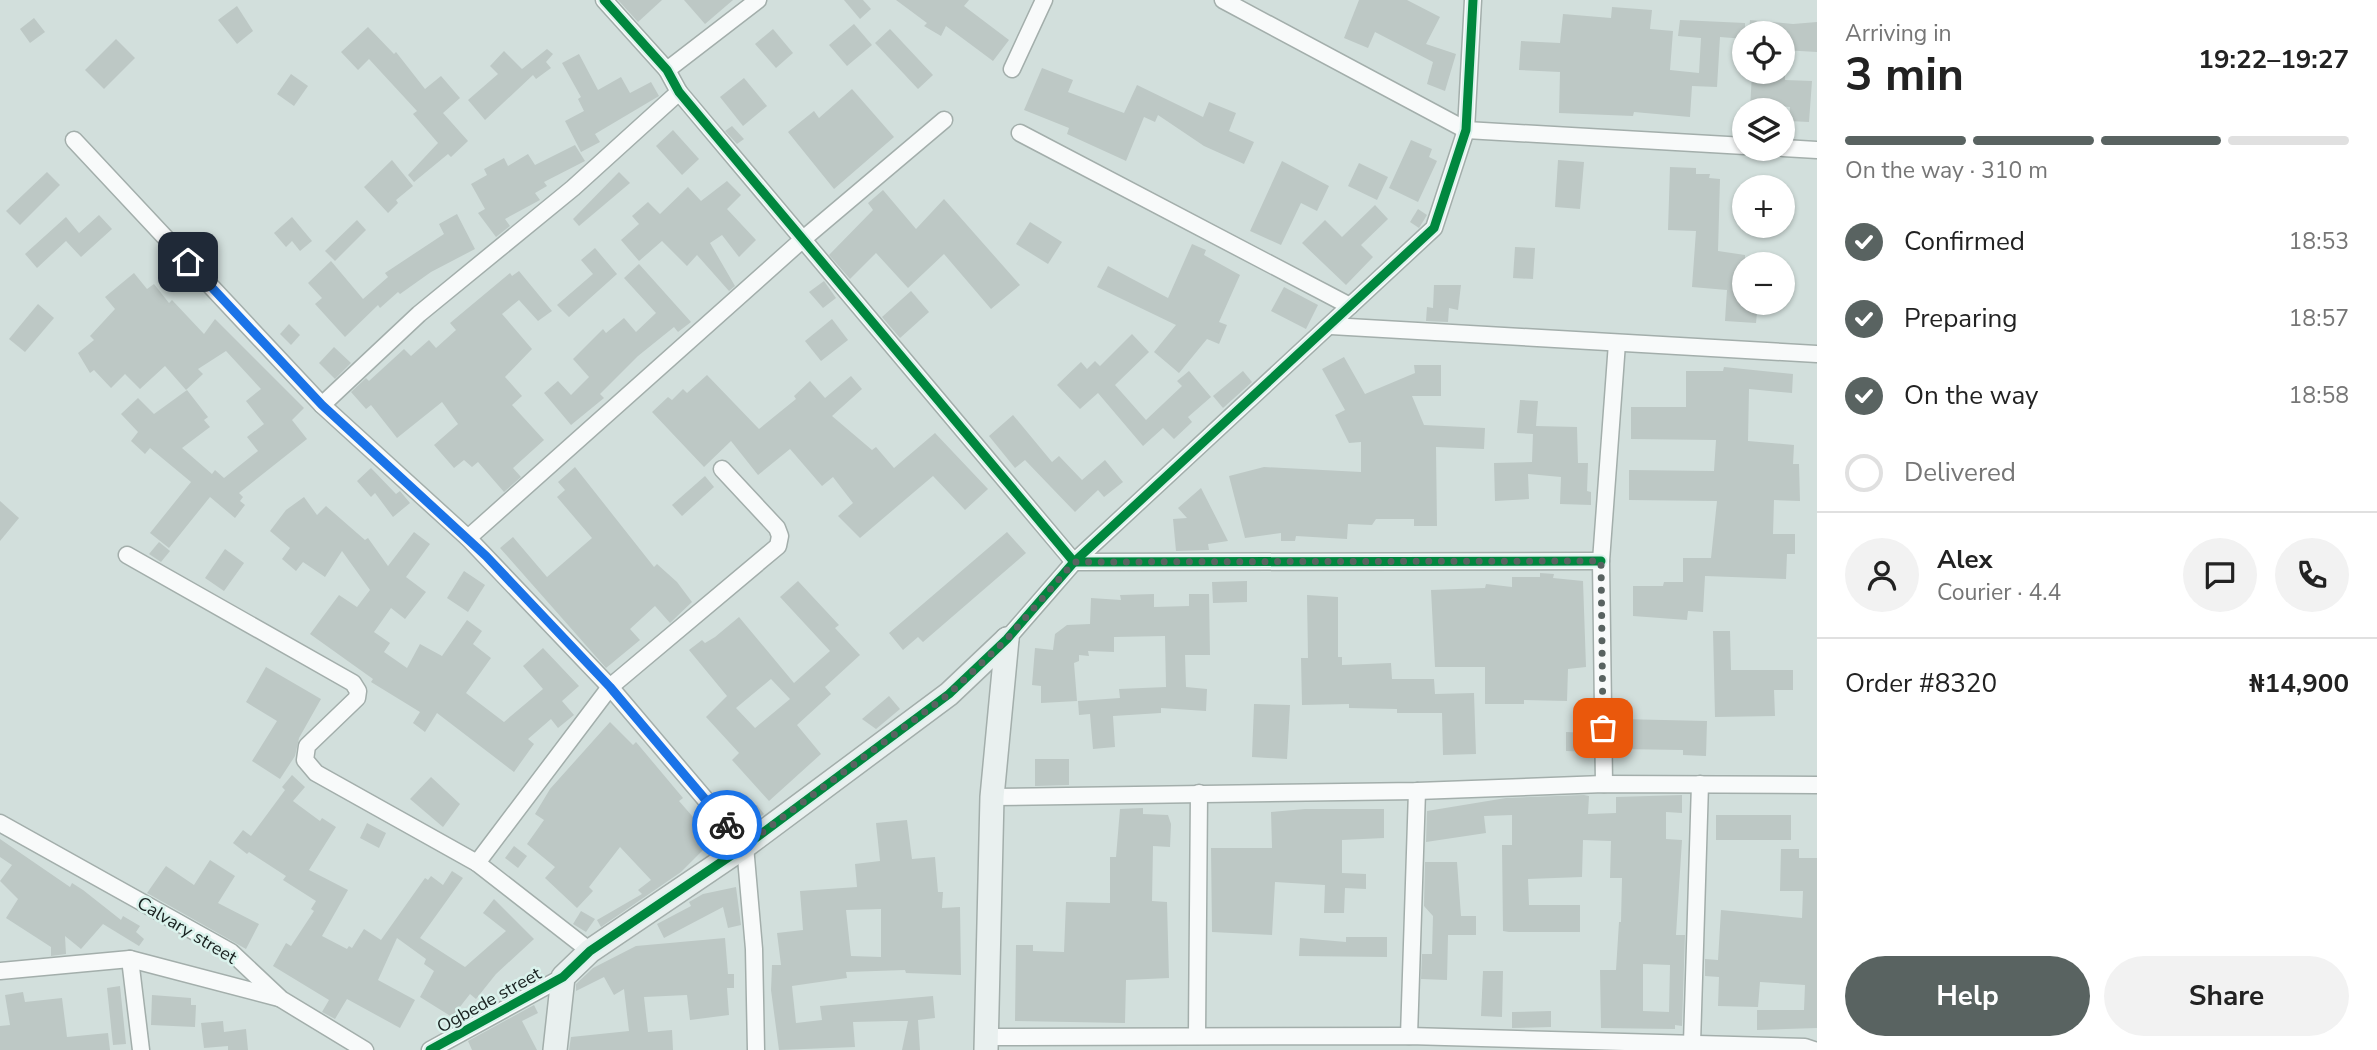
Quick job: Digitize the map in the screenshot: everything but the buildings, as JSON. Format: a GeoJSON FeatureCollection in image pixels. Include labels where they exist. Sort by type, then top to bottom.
{"type":"FeatureCollection","features":[{"type":"Feature","properties":{"kind":"street"},"geometry":{"type":"LineString","coordinates":[[604,0],[667,70],[679,93],[1074,562],[1601,561]]}},
{"type":"Feature","properties":{"kind":"street"},"geometry":{"type":"LineString","coordinates":[[667,70],[758,0]]}},
{"type":"Feature","properties":{"kind":"street"},"geometry":{"type":"LineString","coordinates":[[1012,69],[1044,0]]}},
{"type":"Feature","properties":{"kind":"street"},"geometry":{"type":"LineString","coordinates":[[1223,0],[1466,130],[1732,145]]}},
{"type":"Feature","properties":{"kind":"street"},"geometry":{"type":"LineString","coordinates":[[555,1050],[563,977],[590,951],[744,846],[949,694],[1007,639],[1074,562],[1434,228],[1466,130],[1473,0]]}},
{"type":"Feature","properties":{"kind":"street"},"geometry":{"type":"LineString","coordinates":[[322,405],[419,314],[573,188],[679,93]]}},
{"type":"Feature","properties":{"kind":"street"},"geometry":{"type":"LineString","coordinates":[[468,538],[802,240],[944,120]]}},
{"type":"Feature","properties":{"kind":"street"},"geometry":{"type":"LineString","coordinates":[[1020,133],[1350,306]]}},
{"type":"Feature","properties":{"kind":"street"},"geometry":{"type":"LineString","coordinates":[[74,139],[322,405],[468,538],[610,687],[744,846],[754,949],[757,1050]]}},
{"type":"Feature","properties":{"kind":"street"},"geometry":{"type":"LineString","coordinates":[[1795,149],[1817,150]]}},
{"type":"Feature","properties":{"kind":"street"},"geometry":{"type":"LineString","coordinates":[[1331,326],[1817,354]]}},
{"type":"Feature","properties":{"kind":"street"},"geometry":{"type":"LineString","coordinates":[[1604,784],[1601,561],[1617,343]]}},
{"type":"Feature","properties":{"kind":"street"},"geometry":{"type":"LineString","coordinates":[[477,863],[610,687],[778,545],[780,537],[777,528],[722,469]]}},
{"type":"Feature","properties":{"kind":"street"},"geometry":{"type":"LineString","coordinates":[[127,555],[354,683],[358,698],[307,746],[305,760],[316,773],[477,863],[590,951]]}},
{"type":"Feature","properties":{"kind":"street"},"geometry":{"type":"LineString","coordinates":[[1007,639],[992,797],[986,1044],[1197,1035],[1409,1035],[1624,1045],[1692,1043],[1805,1047],[1814,1050]]}},
{"type":"Feature","properties":{"kind":"street"},"geometry":{"type":"LineString","coordinates":[[992,797],[1604,784],[1817,785]]}},
{"type":"Feature","properties":{"kind":"street"},"geometry":{"type":"LineString","coordinates":[[1692,1043],[1700,784]]}},
{"type":"Feature","properties":{"kind":"street"},"geometry":{"type":"LineString","coordinates":[[1409,1035],[1417,790]]}},
{"type":"Feature","properties":{"kind":"street"},"geometry":{"type":"LineString","coordinates":[[1197,1035],[1199,793]]}},
{"type":"Feature","properties":{"kind":"street","name":"Calvary street"},"geometry":{"type":"LineString","coordinates":[[0,823],[231,952],[281,999],[365,1050]]}},
{"type":"Feature","properties":{"kind":"street"},"geometry":{"type":"LineString","coordinates":[[0,971],[130,959],[281,999]]}},
{"type":"Feature","properties":{"kind":"street"},"geometry":{"type":"LineString","coordinates":[[130,959],[141,1050]]}},
{"type":"Feature","properties":{"kind":"street","name":"Ogbede street"},"geometry":{"type":"LineString","coordinates":[[430,1050],[563,977]]}},
{"type":"Feature","properties":{"kind":"cycle path"},"geometry":{"type":"LineString","coordinates":[[604,0],[667,70],[679,92],[1074,562],[1601,561]]}},
{"type":"Feature","properties":{"kind":"cycle path"},"geometry":{"type":"LineString","coordinates":[[430,1050],[563,977],[590,951],[745,846],[949,694],[1007,639],[1074,562],[1434,228],[1466,130],[1473,0]]}},
{"type":"Feature","properties":{"kind":"way so far"},"geometry":{"type":"LineString","coordinates":[[727,825],[744,846],[949,694],[1007,639],[1074,562],[1601,561],[1603,728]]}},
{"type":"Feature","properties":{"kind":"route"},"geometry":{"type":"LineString","coordinates":[[188,262],[322,405],[486,556],[610,687],[727,825]]}}]}
